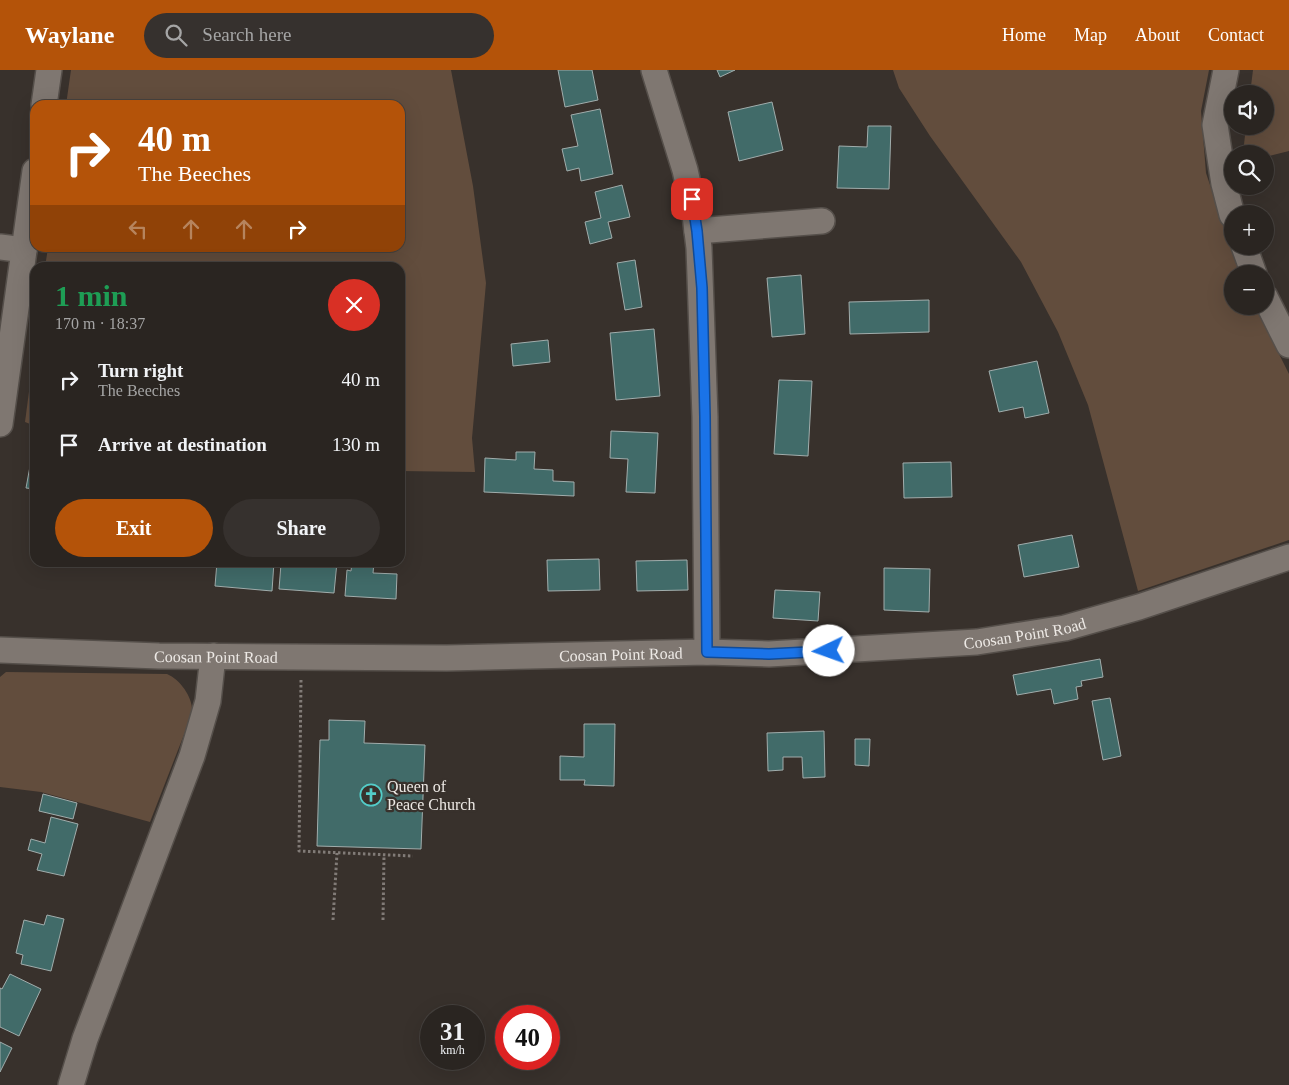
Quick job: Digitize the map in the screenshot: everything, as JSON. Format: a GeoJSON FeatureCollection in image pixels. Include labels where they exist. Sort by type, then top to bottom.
{"type":"FeatureCollection","features":[{"type":"Feature","properties":{"kind":"street"},"geometry":{"type":"LineString","coordinates":[[45,100],[49,70]]}},
{"type":"Feature","properties":{"kind":"street"},"geometry":{"type":"LineString","coordinates":[[654,70],[685,170],[697,231],[701,274],[705,417],[707,652]]}},
{"type":"Feature","properties":{"kind":"street"},"geometry":{"type":"LineString","coordinates":[[1226,70],[1215,124],[1224,184],[1229,205]]}},
{"type":"Feature","properties":{"kind":"street"},"geometry":{"type":"LineString","coordinates":[[0,424],[30,207]]}},
{"type":"Feature","properties":{"kind":"street"},"geometry":{"type":"LineString","coordinates":[[697,231],[822,221]]}},
{"type":"Feature","properties":{"kind":"street"},"geometry":{"type":"LineString","coordinates":[[0,247],[24,250]]}},
{"type":"Feature","properties":{"kind":"street"},"geometry":{"type":"LineString","coordinates":[[1274,315],[1289,345]]}},
{"type":"Feature","properties":{"kind":"street","name":"Coosan Point Road"},"geometry":{"type":"LineString","coordinates":[[0,650],[214,656],[447,658],[707,652],[769,654],[977,642],[1042,633],[1139,607],[1289,557]]}},
{"type":"Feature","properties":{"kind":"street"},"geometry":{"type":"LineString","coordinates":[[71,1085],[86,1039],[192,756],[208,701],[214,656]]}},
{"type":"Feature","properties":{"kind":"path"},"geometry":{"type":"LineString","coordinates":[[301,657],[299,851],[413,856]]}},
{"type":"Feature","properties":{"kind":"path"},"geometry":{"type":"LineString","coordinates":[[333,920],[337,853]]}},
{"type":"Feature","properties":{"kind":"path"},"geometry":{"type":"LineString","coordinates":[[383,920],[384,855]]}},
{"type":"Feature","properties":{"kind":"shaded area"},"geometry":{"type":"Polygon","coordinates":[[[71,70],[451,70],[473,186],[486,283],[472,438],[475,472],[405,471],[405,262],[46,262],[47,252],[405,252],[405,100],[67,100],[71,70]]]}},
{"type":"Feature","properties":{"kind":"shaded area"},"geometry":{"type":"Polygon","coordinates":[[[893,70],[1209,70],[1201,111],[1206,173],[1224,226],[1224,255],[1234,255],[1237,265],[1224,265],[1224,315],[1260,315],[1289,374],[1289,540],[1138,591],[1088,405],[1058,332],[1021,262],[930,136],[899,88],[893,70]]]}},
{"type":"Feature","properties":{"kind":"shaded area"},"geometry":{"type":"Polygon","coordinates":[[[1253,70],[1289,70],[1289,151],[1274,155],[1274,145],[1244,145],[1245,135],[1274,135],[1274,85],[1251,85],[1253,70]]]}},
{"type":"Feature","properties":{"kind":"shaded area"},"geometry":{"type":"Polygon","coordinates":[[[30,384],[30,424],[25,422],[30,384]]]}},
{"type":"Feature","properties":{"kind":"shaded area"},"geometry":{"type":"Polygon","coordinates":[[[6,672],[167,674],[182,685],[189,696],[192,714],[150,822],[41,792],[0,787],[0,677],[6,672]]]}},
{"type":"Feature","properties":{"kind":"building"},"geometry":{"type":"Polygon","coordinates":[[[558,70],[592,70],[598,100],[565,107],[558,70]]]}},
{"type":"Feature","properties":{"kind":"building"},"geometry":{"type":"Polygon","coordinates":[[[717,70],[735,70],[720,77],[717,70]]]}},
{"type":"Feature","properties":{"kind":"building"},"geometry":{"type":"Polygon","coordinates":[[[772,102],[783,150],[739,161],[728,112],[772,102]]]}},
{"type":"Feature","properties":{"kind":"building"},"geometry":{"type":"Polygon","coordinates":[[[600,109],[613,174],[581,181],[579,168],[567,171],[562,149],[578,146],[571,115],[600,109]]]}},
{"type":"Feature","properties":{"kind":"building"},"geometry":{"type":"Polygon","coordinates":[[[868,126],[891,126],[889,189],[837,188],[839,146],[867,147],[868,126]]]}},
{"type":"Feature","properties":{"kind":"building"},"geometry":{"type":"Polygon","coordinates":[[[622,185],[630,217],[608,222],[612,238],[590,244],[585,222],[601,218],[595,192],[622,185]]]}},
{"type":"Feature","properties":{"kind":"building"},"geometry":{"type":"Polygon","coordinates":[[[635,260],[642,307],[625,310],[617,263],[635,260]]]}},
{"type":"Feature","properties":{"kind":"building"},"geometry":{"type":"Polygon","coordinates":[[[801,275],[805,334],[772,337],[767,278],[801,275]]]}},
{"type":"Feature","properties":{"kind":"building"},"geometry":{"type":"Polygon","coordinates":[[[929,300],[929,332],[850,334],[849,302],[929,300]]]}},
{"type":"Feature","properties":{"kind":"building"},"geometry":{"type":"Polygon","coordinates":[[[654,329],[660,396],[616,400],[610,333],[654,329]]]}},
{"type":"Feature","properties":{"kind":"building"},"geometry":{"type":"Polygon","coordinates":[[[548,340],[550,362],[513,366],[511,344],[548,340]]]}},
{"type":"Feature","properties":{"kind":"building"},"geometry":{"type":"Polygon","coordinates":[[[1037,361],[1049,413],[1025,418],[1023,407],[999,412],[989,371],[1037,361]]]}},
{"type":"Feature","properties":{"kind":"building"},"geometry":{"type":"Polygon","coordinates":[[[779,380],[812,381],[808,456],[774,454],[779,380]]]}},
{"type":"Feature","properties":{"kind":"building"},"geometry":{"type":"Polygon","coordinates":[[[611,431],[658,433],[655,493],[626,492],[628,459],[610,458],[611,431]]]}},
{"type":"Feature","properties":{"kind":"building"},"geometry":{"type":"Polygon","coordinates":[[[516,452],[535,452],[534,469],[553,470],[553,481],[574,482],[574,496],[484,492],[485,458],[516,460],[516,452]]]}},
{"type":"Feature","properties":{"kind":"building"},"geometry":{"type":"Polygon","coordinates":[[[951,462],[952,497],[904,498],[903,463],[951,462]]]}},
{"type":"Feature","properties":{"kind":"building"},"geometry":{"type":"Polygon","coordinates":[[[30,466],[30,488],[26,488],[30,466]]]}},
{"type":"Feature","properties":{"kind":"building"},"geometry":{"type":"Polygon","coordinates":[[[1072,535],[1079,567],[1024,577],[1018,545],[1072,535]]]}},
{"type":"Feature","properties":{"kind":"building"},"geometry":{"type":"Polygon","coordinates":[[[599,559],[600,590],[548,591],[547,560],[599,559]]]}},
{"type":"Feature","properties":{"kind":"building"},"geometry":{"type":"Polygon","coordinates":[[[687,560],[688,590],[637,591],[636,561],[687,560]]]}},
{"type":"Feature","properties":{"kind":"building"},"geometry":{"type":"Polygon","coordinates":[[[217,567],[274,567],[272,591],[215,586],[217,567]]]}},
{"type":"Feature","properties":{"kind":"building"},"geometry":{"type":"Polygon","coordinates":[[[281,567],[337,567],[334,593],[279,589],[281,567]]]}},
{"type":"Feature","properties":{"kind":"building"},"geometry":{"type":"Polygon","coordinates":[[[351,567],[374,567],[373,573],[397,574],[396,599],[345,596],[347,570],[351,571],[351,567]]]}},
{"type":"Feature","properties":{"kind":"building"},"geometry":{"type":"Polygon","coordinates":[[[884,568],[930,569],[929,612],[884,610],[884,568]]]}},
{"type":"Feature","properties":{"kind":"building"},"geometry":{"type":"Polygon","coordinates":[[[775,590],[820,592],[818,621],[773,618],[775,590]]]}},
{"type":"Feature","properties":{"kind":"building"},"geometry":{"type":"Polygon","coordinates":[[[1100,659],[1103,677],[1081,681],[1082,686],[1076,687],[1078,699],[1054,704],[1051,689],[1017,695],[1013,675],[1100,659]]]}},
{"type":"Feature","properties":{"kind":"building"},"geometry":{"type":"Polygon","coordinates":[[[1110,698],[1121,756],[1103,760],[1092,701],[1110,698]]]}},
{"type":"Feature","properties":{"kind":"building","name":"Queen of Peace Church"},"geometry":{"type":"Polygon","coordinates":[[[329,720],[365,721],[364,743],[425,745],[421,849],[317,846],[320,740],[329,740],[329,720]]]}},
{"type":"Feature","properties":{"kind":"building"},"geometry":{"type":"Polygon","coordinates":[[[584,724],[615,724],[614,786],[584,785],[585,780],[560,780],[560,756],[584,757],[584,724]]]}},
{"type":"Feature","properties":{"kind":"building"},"geometry":{"type":"Polygon","coordinates":[[[824,731],[825,777],[803,778],[802,757],[783,757],[783,770],[768,771],[767,733],[824,731]]]}},
{"type":"Feature","properties":{"kind":"building"},"geometry":{"type":"Polygon","coordinates":[[[855,739],[870,739],[869,766],[855,765],[855,739]]]}},
{"type":"Feature","properties":{"kind":"building"},"geometry":{"type":"Polygon","coordinates":[[[43,794],[77,803],[73,819],[39,811],[43,794]]]}},
{"type":"Feature","properties":{"kind":"building"},"geometry":{"type":"Polygon","coordinates":[[[51,817],[78,824],[64,876],[37,870],[42,854],[28,850],[31,839],[45,843],[51,817]]]}},
{"type":"Feature","properties":{"kind":"building"},"geometry":{"type":"Polygon","coordinates":[[[47,915],[64,919],[51,971],[21,964],[23,955],[16,953],[24,920],[44,925],[47,915]]]}},
{"type":"Feature","properties":{"kind":"building"},"geometry":{"type":"Polygon","coordinates":[[[10,974],[41,989],[19,1036],[0,1027],[0,988],[2,989],[10,974]]]}},
{"type":"Feature","properties":{"kind":"building"},"geometry":{"type":"Polygon","coordinates":[[[0,1042],[12,1048],[0,1072],[0,1042]]]}},
{"type":"Feature","properties":{"kind":"place","name":"Queen of Peace Church"},"geometry":{"type":"Point","coordinates":[371,795]}},
{"type":"Feature","properties":{"kind":"route"},"geometry":{"type":"LineString","coordinates":[[692,199],[702,288],[707,652],[769,654],[829,651]]}}]}
